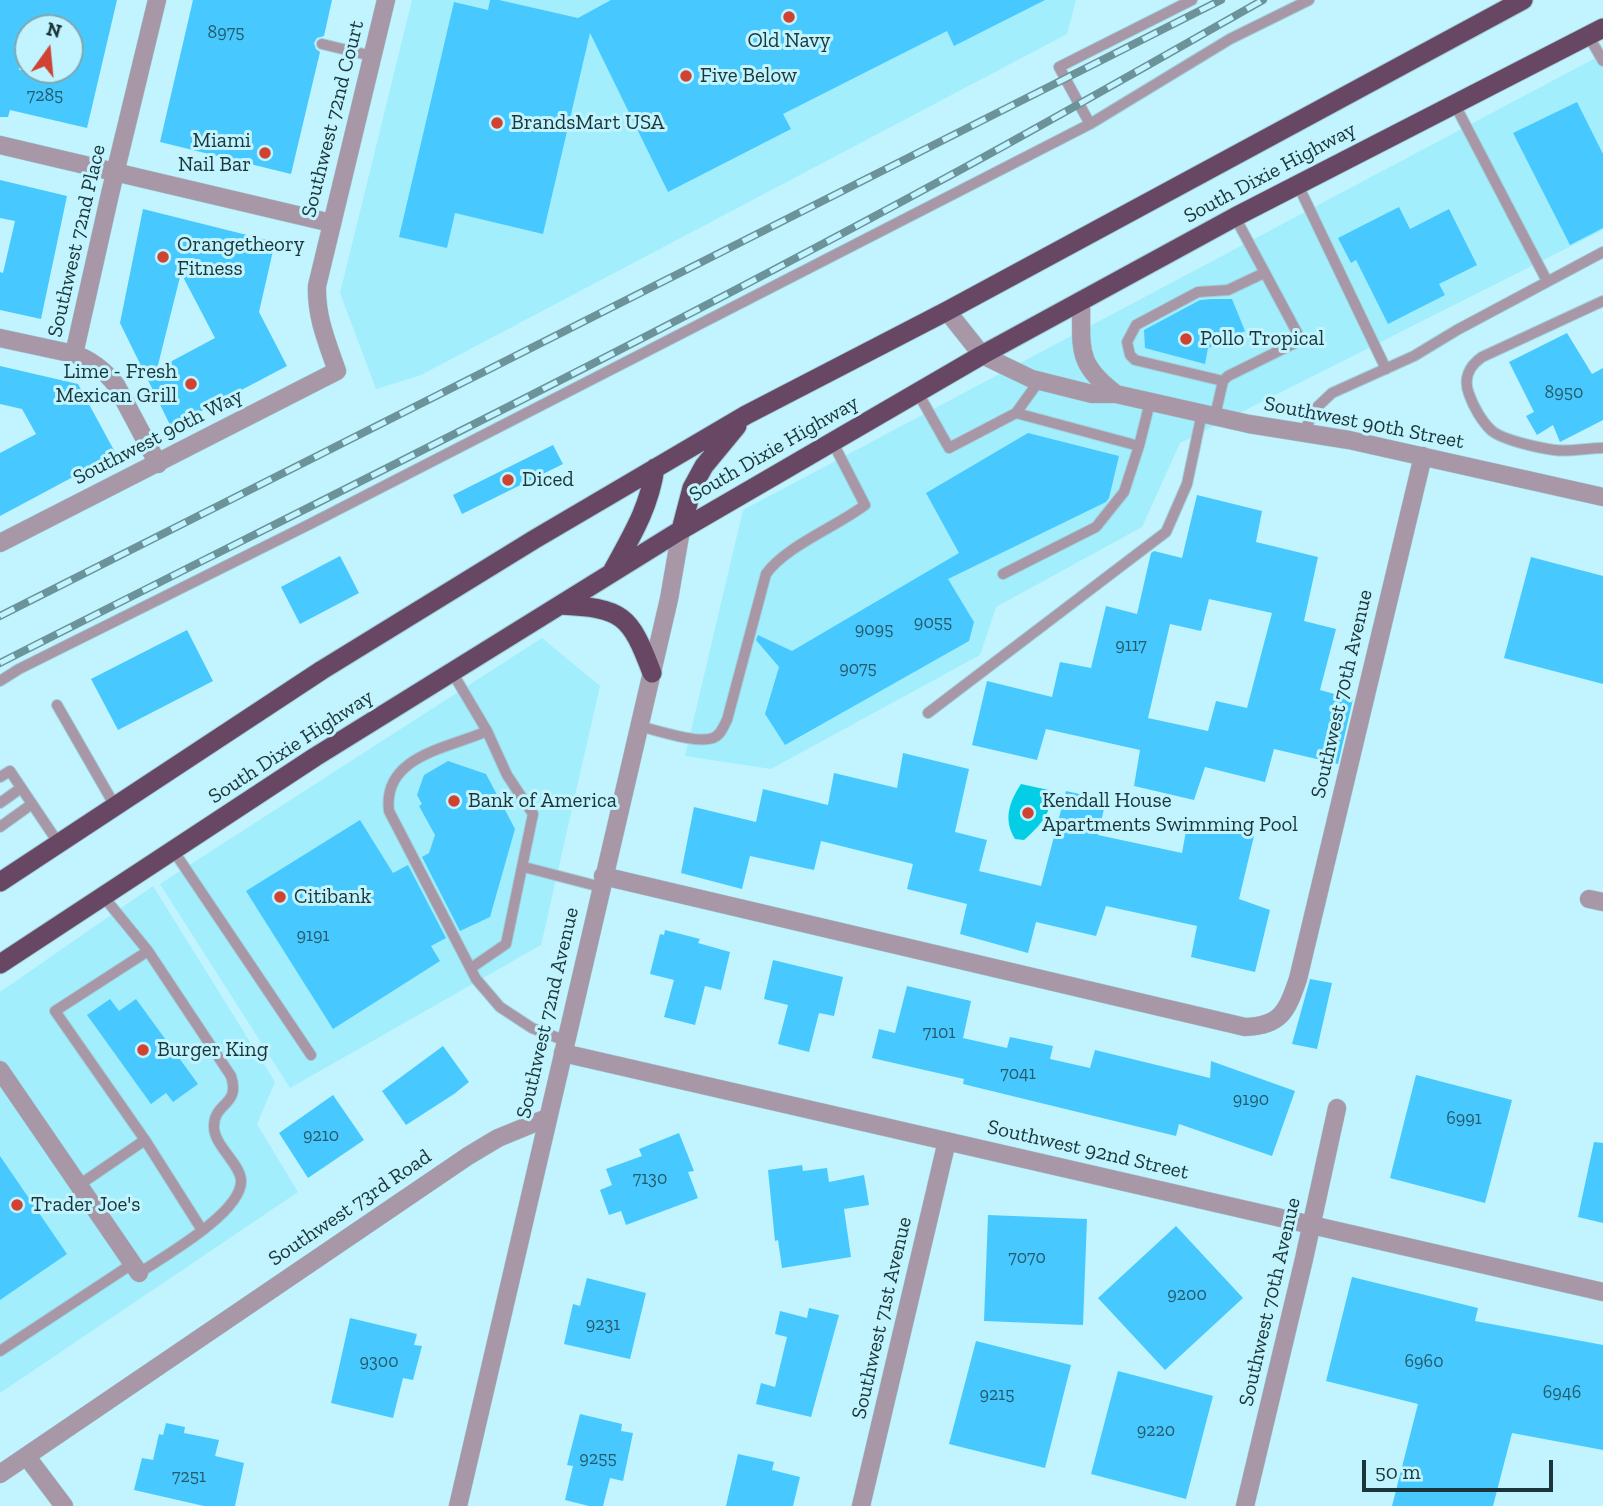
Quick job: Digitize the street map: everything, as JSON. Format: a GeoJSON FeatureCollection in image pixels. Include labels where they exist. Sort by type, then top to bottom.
{"type":"FeatureCollection","features":[{"type":"Feature","properties":{"kind":"highway","name":"South Dixie Highway"},"geometry":{"type":"LineString","coordinates":[[0,883],[322,670],[535,538],[746,415],[947,311],[1523,0]]}},
{"type":"Feature","properties":{"kind":"highway","name":"South Dixie Highway"},"geometry":{"type":"LineString","coordinates":[[0,964],[315,757],[681,530],[1080,301],[1297,183],[1596,32]]}},
{"type":"Feature","properties":{"kind":"highway"},"geometry":{"type":"LineString","coordinates":[[681,530],[692,488],[704,466],[746,415]]}},
{"type":"Feature","properties":{"kind":"highway"},"geometry":{"type":"LineString","coordinates":[[610,574],[644,514],[652,492],[656,468]]}},
{"type":"Feature","properties":{"kind":"highway"},"geometry":{"type":"LineString","coordinates":[[559,605],[605,609],[624,618],[641,644],[652,673]]}},
{"type":"Feature","properties":{"kind":"street","name":"Southwest 72nd Place"},"geometry":{"type":"LineString","coordinates":[[157,0],[74,354],[85,357],[107,374],[116,385],[158,464]]}},
{"type":"Feature","properties":{"kind":"street","name":"Southwest 72nd Court"},"geometry":{"type":"LineString","coordinates":[[337,371],[316,306],[317,286],[386,0]]}},
{"type":"Feature","properties":{"kind":"street"},"geometry":{"type":"LineString","coordinates":[[0,145],[331,223]]}},
{"type":"Feature","properties":{"kind":"street"},"geometry":{"type":"LineString","coordinates":[[1080,301],[1084,358],[1096,378],[1116,394]]}},
{"type":"Feature","properties":{"kind":"street","name":"Southwest 90th Street"},"geometry":{"type":"LineString","coordinates":[[947,311],[982,355],[1016,373],[1039,381],[1092,394],[1116,394],[1208,415],[1423,456],[1603,497]]}},
{"type":"Feature","properties":{"kind":"street"},"geometry":{"type":"LineString","coordinates":[[0,338],[74,354]]}},
{"type":"Feature","properties":{"kind":"street","name":"Southwest 90th Way"},"geometry":{"type":"LineString","coordinates":[[0,543],[337,371]]}},
{"type":"Feature","properties":{"kind":"street","name":"Southwest 70th Avenue"},"geometry":{"type":"LineString","coordinates":[[602,882],[1245,1027],[1262,1027],[1276,1021],[1284,1013],[1298,979],[1423,456]]}},
{"type":"Feature","properties":{"kind":"street","name":"Southwest 72nd Avenue"},"geometry":{"type":"LineString","coordinates":[[458,1506],[669,599],[681,530]]}},
{"type":"Feature","properties":{"kind":"street","name":"Southwest 92nd Street"},"geometry":{"type":"LineString","coordinates":[[564,1047],[947,1141],[1603,1292]]}},
{"type":"Feature","properties":{"kind":"street"},"geometry":{"type":"LineString","coordinates":[[2,1075],[136,1268]]}},
{"type":"Feature","properties":{"kind":"street","name":"Southwest 70th Avenue"},"geometry":{"type":"LineString","coordinates":[[1245,1506],[1312,1224],[1336,1108]]}},
{"type":"Feature","properties":{"kind":"street","name":"Southwest 73rd Road"},"geometry":{"type":"LineString","coordinates":[[0,1474],[481,1148],[547,1118]]}},
{"type":"Feature","properties":{"kind":"street","name":"Southwest 71st Avenue"},"geometry":{"type":"LineString","coordinates":[[861,1506],[947,1141]]}},
{"type":"Feature","properties":{"kind":"street"},"geometry":{"type":"LineString","coordinates":[[27,1457],[64,1506]]}},
{"type":"Feature","properties":{"kind":"lane"},"geometry":{"type":"LineString","coordinates":[[1090,124],[1059,67],[1192,0]]}},
{"type":"Feature","properties":{"kind":"lane"},"geometry":{"type":"LineString","coordinates":[[0,681],[1090,124],[1230,39],[1309,0]]}},
{"type":"Feature","properties":{"kind":"lane"},"geometry":{"type":"LineString","coordinates":[[1596,32],[1603,61]]}},
{"type":"Feature","properties":{"kind":"lane"},"geometry":{"type":"LineString","coordinates":[[322,44],[372,55]]}},
{"type":"Feature","properties":{"kind":"lane"},"geometry":{"type":"LineString","coordinates":[[1454,103],[1547,281]]}},
{"type":"Feature","properties":{"kind":"lane"},"geometry":{"type":"LineString","coordinates":[[1297,183],[1386,369]]}},
{"type":"Feature","properties":{"kind":"lane"},"geometry":{"type":"LineString","coordinates":[[928,712],[1166,532],[1187,484],[1208,415],[1223,381],[1301,340],[1235,217]]}},
{"type":"Feature","properties":{"kind":"lane"},"geometry":{"type":"LineString","coordinates":[[1304,432],[1315,409],[1332,393],[1414,356],[1603,252]]}},
{"type":"Feature","properties":{"kind":"lane"},"geometry":{"type":"LineString","coordinates":[[1223,381],[1135,360],[1127,349],[1128,337],[1141,322],[1198,292],[1228,290],[1264,273]]}},
{"type":"Feature","properties":{"kind":"lane"},"geometry":{"type":"LineString","coordinates":[[1603,301],[1482,357],[1473,363],[1466,386],[1469,397],[1486,425],[1505,438],[1554,450],[1603,449]]}},
{"type":"Feature","properties":{"kind":"lane"},"geometry":{"type":"LineString","coordinates":[[918,393],[948,447],[1016,413],[1039,381]]}},
{"type":"Feature","properties":{"kind":"lane"},"geometry":{"type":"LineString","coordinates":[[1003,574],[1096,527],[1124,492],[1150,402]]}},
{"type":"Feature","properties":{"kind":"lane"},"geometry":{"type":"LineString","coordinates":[[1016,413],[1139,446]]}},
{"type":"Feature","properties":{"kind":"lane"},"geometry":{"type":"LineString","coordinates":[[639,726],[701,740],[713,738],[721,732],[766,574],[779,559],[866,505],[832,443]]}},
{"type":"Feature","properties":{"kind":"lane"},"geometry":{"type":"LineString","coordinates":[[452,672],[488,731],[507,775],[533,814],[506,944],[471,968]]}},
{"type":"Feature","properties":{"kind":"lane"},"geometry":{"type":"LineString","coordinates":[[57,705],[115,806]]}},
{"type":"Feature","properties":{"kind":"lane"},"geometry":{"type":"LineString","coordinates":[[488,731],[465,741],[440,747],[405,767],[390,786],[389,811],[476,979],[500,1007],[564,1047]]}},
{"type":"Feature","properties":{"kind":"lane"},"geometry":{"type":"LineString","coordinates":[[0,777],[10,771],[59,844]]}},
{"type":"Feature","properties":{"kind":"lane"},"geometry":{"type":"LineString","coordinates":[[0,803],[21,788]]}},
{"type":"Feature","properties":{"kind":"lane"},"geometry":{"type":"LineString","coordinates":[[0,827],[32,804]]}},
{"type":"Feature","properties":{"kind":"lane"},"geometry":{"type":"LineString","coordinates":[[173,850],[311,1055]]}},
{"type":"Feature","properties":{"kind":"lane"},"geometry":{"type":"LineString","coordinates":[[524,867],[602,882]]}},
{"type":"Feature","properties":{"kind":"lane"},"geometry":{"type":"LineString","coordinates":[[0,1351],[202,1230],[234,1202],[240,1189],[241,1178],[214,1133],[218,1111],[233,1096],[235,1088],[231,1076],[148,951],[103,896]]}},
{"type":"Feature","properties":{"kind":"lane"},"geometry":{"type":"LineString","coordinates":[[148,951],[55,1011],[145,1140],[202,1230]]}},
{"type":"Feature","properties":{"kind":"lane"},"geometry":{"type":"LineString","coordinates":[[79,1185],[145,1140]]}},
{"type":"Feature","properties":{"kind":"shaded area"},"geometry":{"type":"Polygon","coordinates":[[[412,0],[1076,0],[1067,34],[421,375],[376,389],[340,293],[412,0]]]}},
{"type":"Feature","properties":{"kind":"shaded area"},"geometry":{"type":"Polygon","coordinates":[[[1603,54],[1603,230],[1180,443],[1142,527],[996,607],[980,655],[771,769],[685,756],[743,510],[1603,54]]]}},
{"type":"Feature","properties":{"kind":"shaded area"},"geometry":{"type":"Polygon","coordinates":[[[542,638],[600,686],[541,945],[290,1088],[160,884],[542,638]]]}},
{"type":"Feature","properties":{"kind":"shaded area"},"geometry":{"type":"Polygon","coordinates":[[[153,886],[275,1082],[257,1124],[298,1192],[0,1393],[0,992],[153,886]]]}},
{"type":"Feature","properties":{"kind":"water","name":"Kendall House Apartments Swimming Pool"},"geometry":{"type":"Polygon","coordinates":[[[1021,784],[1053,791],[1044,818],[1024,840],[1015,839],[1008,818],[1013,798],[1021,784]]]}},
{"type":"Feature","properties":{"kind":"building"},"geometry":{"type":"Polygon","coordinates":[[[0,0],[117,0],[87,128],[10,110],[8,117],[0,117],[0,0]]]}},
{"type":"Feature","properties":{"kind":"building"},"geometry":{"type":"Polygon","coordinates":[[[193,0],[332,0],[324,36],[317,38],[314,43],[320,52],[291,174],[160,142],[193,0]]]}},
{"type":"Feature","properties":{"kind":"building"},"geometry":{"type":"Polygon","coordinates":[[[490,0],[578,18],[611,0],[1045,0],[954,46],[947,31],[783,114],[791,129],[668,192],[590,33],[543,234],[455,213],[447,248],[399,237],[454,2],[488,10],[490,0]]]}},
{"type":"Feature","properties":{"kind":"building"},"geometry":{"type":"Polygon","coordinates":[[[1577,102],[1603,154],[1603,228],[1570,245],[1513,133],[1577,102]]]}},
{"type":"Feature","properties":{"kind":"building"},"geometry":{"type":"Polygon","coordinates":[[[0,180],[67,196],[41,319],[0,310],[0,272],[3,273],[15,221],[0,218],[0,180]]]}},
{"type":"Feature","properties":{"kind":"building"},"geometry":{"type":"Polygon","coordinates":[[[1399,207],[1410,229],[1449,209],[1477,265],[1439,284],[1445,295],[1388,324],[1356,260],[1351,263],[1338,238],[1399,207]]]}},
{"type":"Feature","properties":{"kind":"building"},"geometry":{"type":"Polygon","coordinates":[[[143,209],[275,242],[259,312],[287,366],[171,427],[120,323],[143,209]],[[181,273],[157,369],[215,338],[181,273]]]}},
{"type":"Feature","properties":{"kind":"building","name":"Pollo Tropical"},"geometry":{"type":"Polygon","coordinates":[[[1232,299],[1245,331],[1208,348],[1205,364],[1145,348],[1144,330],[1200,300],[1232,299]]]}},
{"type":"Feature","properties":{"kind":"building"},"geometry":{"type":"Polygon","coordinates":[[[1567,333],[1592,374],[1603,368],[1603,420],[1560,442],[1553,425],[1537,435],[1526,416],[1534,412],[1509,362],[1567,333]]]}},
{"type":"Feature","properties":{"kind":"building"},"geometry":{"type":"Polygon","coordinates":[[[0,366],[78,384],[116,454],[0,516],[0,453],[36,434],[22,409],[0,404],[0,366]]]}},
{"type":"Feature","properties":{"kind":"building"},"geometry":{"type":"Polygon","coordinates":[[[1028,433],[1119,456],[1106,502],[948,579],[974,622],[969,641],[785,745],[765,714],[779,667],[756,640],[758,635],[792,651],[959,553],[926,493],[1028,433]]]}},
{"type":"Feature","properties":{"kind":"building","name":"Diced"},"geometry":{"type":"Polygon","coordinates":[[[553,445],[563,464],[462,514],[453,495],[553,445]]]}},
{"type":"Feature","properties":{"kind":"building"},"geometry":{"type":"Polygon","coordinates":[[[1197,495],[1262,511],[1256,542],[1318,557],[1304,621],[1336,629],[1320,690],[1353,699],[1338,764],[1274,749],[1265,782],[1205,767],[1194,800],[1134,786],[1140,750],[1046,729],[1037,760],[972,745],[987,681],[1052,697],[1060,662],[1091,668],[1106,606],[1137,614],[1151,553],[1154,551],[1182,558],[1197,495]],[[1209,599],[1201,631],[1170,624],[1148,718],[1208,731],[1216,701],[1247,708],[1272,613],[1209,599]]]}},
{"type":"Feature","properties":{"kind":"building"},"geometry":{"type":"Polygon","coordinates":[[[340,556],[359,593],[300,624],[281,587],[340,556]]]}},
{"type":"Feature","properties":{"kind":"building"},"geometry":{"type":"Polygon","coordinates":[[[1531,557],[1603,576],[1603,684],[1504,658],[1531,557]]]}},
{"type":"Feature","properties":{"kind":"building"},"geometry":{"type":"Polygon","coordinates":[[[187,630],[213,681],[118,730],[91,679],[187,630]]]}},
{"type":"Feature","properties":{"kind":"building"},"geometry":{"type":"Polygon","coordinates":[[[903,753],[969,769],[955,832],[987,840],[979,871],[1041,886],[1066,791],[1106,800],[1098,835],[1182,853],[1188,820],[1254,836],[1239,899],[1270,910],[1255,972],[1191,957],[1197,926],[1106,906],[1096,936],[1036,922],[1028,953],[960,934],[967,904],[907,889],[913,864],[821,841],[814,870],[750,856],[742,889],[681,873],[694,807],[756,822],[763,789],[828,805],[834,773],[897,788],[903,753]]]}},
{"type":"Feature","properties":{"kind":"building"},"geometry":{"type":"Polygon","coordinates":[[[448,761],[486,774],[515,829],[490,917],[460,931],[422,857],[429,853],[435,835],[419,806],[422,804],[417,795],[424,775],[448,761]]]}},
{"type":"Feature","properties":{"kind":"building"},"geometry":{"type":"Polygon","coordinates":[[[360,820],[393,873],[408,865],[446,938],[431,946],[440,961],[333,1029],[246,891],[360,820]]]}},
{"type":"Feature","properties":{"kind":"building"},"geometry":{"type":"Polygon","coordinates":[[[665,930],[700,939],[698,943],[730,952],[721,990],[705,986],[695,1025],[664,1017],[674,980],[650,974],[660,934],[664,935],[665,930]]]}},
{"type":"Feature","properties":{"kind":"building"},"geometry":{"type":"Polygon","coordinates":[[[773,960],[843,977],[834,1016],[819,1013],[809,1052],[778,1044],[788,1005],[764,999],[773,960]]]}},
{"type":"Feature","properties":{"kind":"building"},"geometry":{"type":"Polygon","coordinates":[[[1310,979],[1332,983],[1317,1049],[1292,1044],[1310,979]]]}},
{"type":"Feature","properties":{"kind":"building"},"geometry":{"type":"Polygon","coordinates":[[[907,986],[971,1001],[963,1038],[1007,1048],[1010,1037],[1053,1046],[1050,1059],[1090,1068],[1095,1050],[1210,1078],[1211,1061],[1295,1091],[1272,1156],[1179,1124],[1176,1136],[963,1084],[964,1079],[872,1058],[879,1029],[895,1033],[907,986]]]}},
{"type":"Feature","properties":{"kind":"building","name":"Burger King"},"geometry":{"type":"Polygon","coordinates":[[[110,999],[119,1011],[136,999],[198,1084],[173,1102],[166,1093],[151,1104],[87,1015],[110,999]]]}},
{"type":"Feature","properties":{"kind":"building"},"geometry":{"type":"Polygon","coordinates":[[[443,1046],[469,1082],[406,1125],[382,1091],[443,1046]]]}},
{"type":"Feature","properties":{"kind":"building"},"geometry":{"type":"Polygon","coordinates":[[[1416,1075],[1512,1100],[1485,1203],[1390,1178],[1416,1075]]]}},
{"type":"Feature","properties":{"kind":"building"},"geometry":{"type":"Polygon","coordinates":[[[333,1095],[364,1140],[308,1178],[279,1133],[333,1095]]]}},
{"type":"Feature","properties":{"kind":"building"},"geometry":{"type":"Polygon","coordinates":[[[679,1133],[694,1171],[688,1172],[698,1198],[626,1225],[621,1211],[609,1215],[600,1190],[612,1185],[606,1169],[642,1156],[639,1149],[679,1133]]]}},
{"type":"Feature","properties":{"kind":"building"},"geometry":{"type":"Polygon","coordinates":[[[1594,1142],[1603,1143],[1603,1223],[1578,1217],[1594,1142]]]}},
{"type":"Feature","properties":{"kind":"building","name":"Trader Joe's"},"geometry":{"type":"Polygon","coordinates":[[[0,1156],[67,1254],[0,1300],[0,1156]]]}},
{"type":"Feature","properties":{"kind":"building"},"geometry":{"type":"Polygon","coordinates":[[[802,1165],[803,1171],[827,1168],[829,1182],[864,1175],[869,1205],[844,1209],[851,1257],[782,1268],[778,1240],[775,1241],[768,1170],[802,1165]]]}},
{"type":"Feature","properties":{"kind":"building"},"geometry":{"type":"Polygon","coordinates":[[[988,1215],[1087,1219],[1083,1325],[984,1321],[988,1215]]]}},
{"type":"Feature","properties":{"kind":"building"},"geometry":{"type":"Polygon","coordinates":[[[1176,1226],[1243,1298],[1165,1370],[1098,1298],[1176,1226]]]}},
{"type":"Feature","properties":{"kind":"building"},"geometry":{"type":"Polygon","coordinates":[[[1352,1277],[1478,1308],[1475,1321],[1603,1345],[1603,1450],[1512,1433],[1493,1506],[1392,1506],[1418,1404],[1326,1381],[1352,1277]]]}},
{"type":"Feature","properties":{"kind":"building"},"geometry":{"type":"Polygon","coordinates":[[[587,1278],[646,1293],[630,1359],[564,1344],[573,1304],[580,1306],[587,1278]]]}},
{"type":"Feature","properties":{"kind":"building"},"geometry":{"type":"Polygon","coordinates":[[[809,1308],[839,1315],[811,1417],[756,1404],[761,1383],[775,1387],[787,1337],[775,1334],[780,1311],[807,1318],[809,1308]]]}},
{"type":"Feature","properties":{"kind":"building"},"geometry":{"type":"Polygon","coordinates":[[[350,1318],[417,1334],[414,1345],[422,1346],[413,1380],[403,1378],[393,1418],[331,1403],[350,1318]]]}},
{"type":"Feature","properties":{"kind":"building"},"geometry":{"type":"Polygon","coordinates":[[[976,1341],[1071,1365],[1045,1468],[949,1444],[976,1341]]]}},
{"type":"Feature","properties":{"kind":"building"},"geometry":{"type":"Polygon","coordinates":[[[1118,1371],[1213,1396],[1186,1499],[1091,1474],[1118,1371]]]}},
{"type":"Feature","properties":{"kind":"building"},"geometry":{"type":"Polygon","coordinates":[[[580,1414],[622,1424],[621,1431],[633,1433],[623,1481],[610,1478],[603,1506],[589,1506],[565,1500],[573,1466],[567,1465],[580,1414]]]}},
{"type":"Feature","properties":{"kind":"building"},"geometry":{"type":"Polygon","coordinates":[[[166,1423],[185,1427],[184,1433],[219,1440],[215,1456],[244,1463],[235,1506],[204,1506],[134,1490],[142,1458],[153,1460],[159,1434],[163,1435],[166,1423]]]}},
{"type":"Feature","properties":{"kind":"building"},"geometry":{"type":"Polygon","coordinates":[[[738,1454],[774,1462],[772,1470],[800,1477],[793,1506],[726,1506],[738,1454]]]}},
{"type":"Feature","properties":{"kind":"railway"},"geometry":{"type":"LineString","coordinates":[[0,616],[1221,0]]}},
{"type":"Feature","properties":{"kind":"railway"},"geometry":{"type":"LineString","coordinates":[[0,663],[705,306],[979,160],[1263,0]]}},
{"type":"Feature","properties":{"kind":"place","name":"Old Navy"},"geometry":{"type":"Point","coordinates":[789,17]}},
{"type":"Feature","properties":{"kind":"place","name":"Five Below"},"geometry":{"type":"Point","coordinates":[686,76]}},
{"type":"Feature","properties":{"kind":"place","name":"BrandsMart USA"},"geometry":{"type":"Point","coordinates":[497,123]}},
{"type":"Feature","properties":{"kind":"place","name":"Miami Nail Bar"},"geometry":{"type":"Point","coordinates":[265,153]}},
{"type":"Feature","properties":{"kind":"place","name":"Orangetheory Fitness"},"geometry":{"type":"Point","coordinates":[163,257]}},
{"type":"Feature","properties":{"kind":"place","name":"Pollo Tropical"},"geometry":{"type":"Point","coordinates":[1186,339]}},
{"type":"Feature","properties":{"kind":"place","name":"Lime - Fresh Mexican Grill"},"geometry":{"type":"Point","coordinates":[191,384]}},
{"type":"Feature","properties":{"kind":"place","name":"Diced"},"geometry":{"type":"Point","coordinates":[508,480]}},
{"type":"Feature","properties":{"kind":"place","name":"Bank of America"},"geometry":{"type":"Point","coordinates":[454,801]}},
{"type":"Feature","properties":{"kind":"place","name":"Kendall House Apartments Swimming Pool"},"geometry":{"type":"Point","coordinates":[1028,813]}},
{"type":"Feature","properties":{"kind":"place","name":"Citibank"},"geometry":{"type":"Point","coordinates":[280,897]}},
{"type":"Feature","properties":{"kind":"place","name":"Burger King"},"geometry":{"type":"Point","coordinates":[143,1050]}},
{"type":"Feature","properties":{"kind":"place","name":"Trader Joe's"},"geometry":{"type":"Point","coordinates":[17,1205]}}]}
